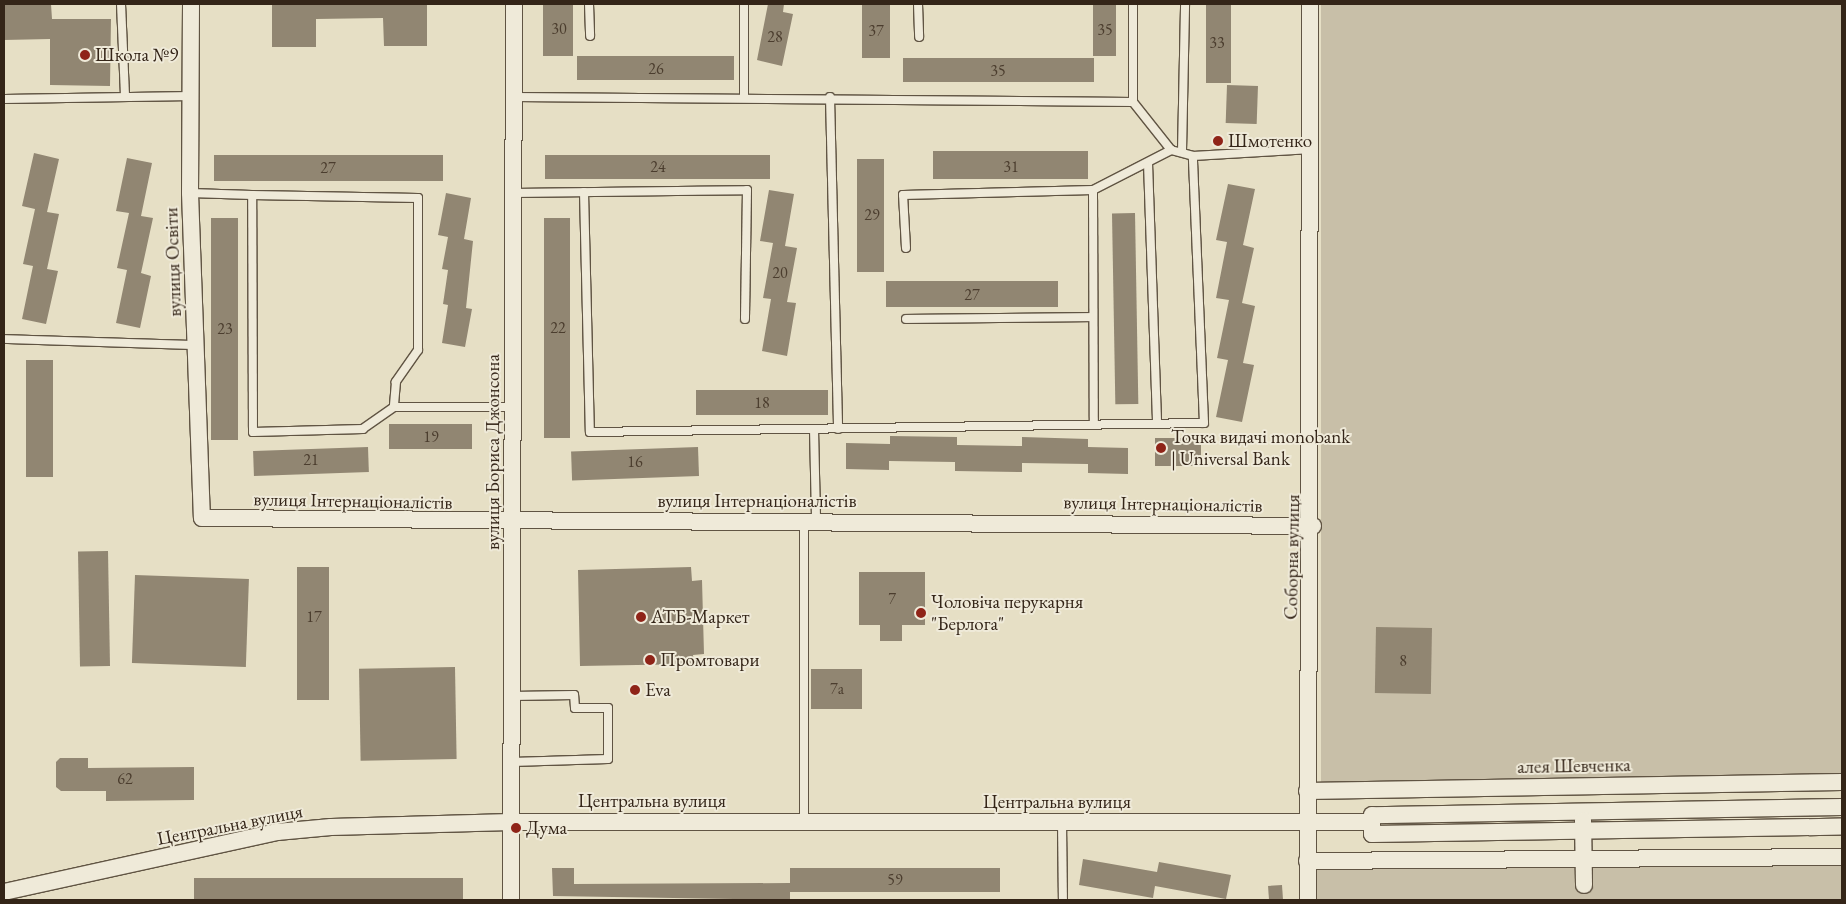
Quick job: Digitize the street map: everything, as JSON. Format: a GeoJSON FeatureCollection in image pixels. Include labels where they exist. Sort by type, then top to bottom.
{"type":"FeatureCollection","features":[{"type":"Feature","properties":{"kind":"street","name":"вулиця Освіти"},"geometry":{"type":"LineString","coordinates":[[192,4],[190,194],[202,518]]}},
{"type":"Feature","properties":{"kind":"street","name":"вулиця Бориса Джонсона"},"geometry":{"type":"LineString","coordinates":[[512,900],[514,4]]}},
{"type":"Feature","properties":{"kind":"street","name":"Соборна вулиця"},"geometry":{"type":"LineString","coordinates":[[1308,900],[1307,791],[1312,526],[1313,149],[1310,4]]}},
{"type":"Feature","properties":{"kind":"street","name":"вулиця Інтернаціоналістів"},"geometry":{"type":"LineString","coordinates":[[202,518],[512,523],[810,520],[1312,526]]}},
{"type":"Feature","properties":{"kind":"street","name":"алея Шевченка"},"geometry":{"type":"LineString","coordinates":[[1307,791],[1842,782]]}},
{"type":"Feature","properties":{"kind":"street"},"geometry":{"type":"LineString","coordinates":[[1842,807],[1372,815],[1372,834],[1842,827]]}},
{"type":"Feature","properties":{"kind":"street"},"geometry":{"type":"LineString","coordinates":[[1583,811],[1584,885]]}},
{"type":"Feature","properties":{"kind":"street","name":"Центральна вулиця"},"geometry":{"type":"LineString","coordinates":[[4,892],[277,832],[511,822],[804,821],[1062,824],[1307,822]]}},
{"type":"Feature","properties":{"kind":"street"},"geometry":{"type":"LineString","coordinates":[[1307,822],[1372,822]]}},
{"type":"Feature","properties":{"kind":"street"},"geometry":{"type":"LineString","coordinates":[[1307,861],[1842,857]]}},
{"type":"Feature","properties":{"kind":"lane"},"geometry":{"type":"LineString","coordinates":[[121,4],[125,97]]}},
{"type":"Feature","properties":{"kind":"lane"},"geometry":{"type":"LineString","coordinates":[[589,4],[590,36]]}},
{"type":"Feature","properties":{"kind":"lane"},"geometry":{"type":"LineString","coordinates":[[744,4],[744,96]]}},
{"type":"Feature","properties":{"kind":"lane"},"geometry":{"type":"LineString","coordinates":[[918,4],[919,37]]}},
{"type":"Feature","properties":{"kind":"lane"},"geometry":{"type":"LineString","coordinates":[[1133,4],[1133,102],[1171,150]]}},
{"type":"Feature","properties":{"kind":"lane"},"geometry":{"type":"LineString","coordinates":[[1182,151],[1185,4]]}},
{"type":"Feature","properties":{"kind":"lane"},"geometry":{"type":"LineString","coordinates":[[4,99],[192,96]]}},
{"type":"Feature","properties":{"kind":"lane"},"geometry":{"type":"LineString","coordinates":[[514,97],[744,96],[1133,102]]}},
{"type":"Feature","properties":{"kind":"lane"},"geometry":{"type":"LineString","coordinates":[[830,97],[838,429]]}},
{"type":"Feature","properties":{"kind":"lane"},"geometry":{"type":"LineString","coordinates":[[906,248],[903,195],[1093,190],[1171,150],[1182,151],[1193,156],[1313,149]]}},
{"type":"Feature","properties":{"kind":"lane"},"geometry":{"type":"LineString","coordinates":[[584,192],[590,432],[838,429],[1094,422],[1204,423],[1193,156]]}},
{"type":"Feature","properties":{"kind":"lane"},"geometry":{"type":"LineString","coordinates":[[1148,163],[1157,422]]}},
{"type":"Feature","properties":{"kind":"lane"},"geometry":{"type":"LineString","coordinates":[[513,192],[748,190],[745,319]]}},
{"type":"Feature","properties":{"kind":"lane"},"geometry":{"type":"LineString","coordinates":[[1093,190],[1094,422]]}},
{"type":"Feature","properties":{"kind":"lane"},"geometry":{"type":"LineString","coordinates":[[190,194],[418,198],[418,350],[396,382],[394,407]]}},
{"type":"Feature","properties":{"kind":"lane"},"geometry":{"type":"LineString","coordinates":[[252,195],[253,432],[363,429],[394,407],[513,407]]}},
{"type":"Feature","properties":{"kind":"lane"},"geometry":{"type":"LineString","coordinates":[[906,319],[1094,317]]}},
{"type":"Feature","properties":{"kind":"lane"},"geometry":{"type":"LineString","coordinates":[[4,339],[196,345]]}},
{"type":"Feature","properties":{"kind":"lane"},"geometry":{"type":"LineString","coordinates":[[804,821],[810,520],[814,429]]}},
{"type":"Feature","properties":{"kind":"lane"},"geometry":{"type":"LineString","coordinates":[[512,696],[574,695],[575,708],[608,708],[608,760],[512,762]]}},
{"type":"Feature","properties":{"kind":"lane"},"geometry":{"type":"LineString","coordinates":[[1062,824],[1063,900]]}},
{"type":"Feature","properties":{"kind":"shaded area"},"geometry":{"type":"Polygon","coordinates":[[[1321,4],[1842,4],[1842,786],[1321,786],[1321,4]]]}},
{"type":"Feature","properties":{"kind":"shaded area"},"geometry":{"type":"Polygon","coordinates":[[[1317,865],[1842,865],[1842,900],[1317,900],[1317,865]]]}},
{"type":"Feature","properties":{"kind":"building"},"geometry":{"type":"Polygon","coordinates":[[[4,4],[51,4],[52,19],[111,19],[110,86],[50,85],[50,39],[4,40],[4,4]]]}},
{"type":"Feature","properties":{"kind":"building"},"geometry":{"type":"Polygon","coordinates":[[[272,4],[427,4],[427,46],[384,46],[383,18],[316,19],[316,47],[272,47],[272,4]]]}},
{"type":"Feature","properties":{"kind":"building"},"geometry":{"type":"Polygon","coordinates":[[[543,4],[573,4],[573,56],[543,56],[543,4]]]}},
{"type":"Feature","properties":{"kind":"building"},"geometry":{"type":"Polygon","coordinates":[[[768,4],[784,4],[783,12],[793,14],[782,66],[757,60],[768,4]]]}},
{"type":"Feature","properties":{"kind":"building"},"geometry":{"type":"Polygon","coordinates":[[[862,4],[890,4],[890,58],[862,58],[862,4]]]}},
{"type":"Feature","properties":{"kind":"building"},"geometry":{"type":"Polygon","coordinates":[[[1093,4],[1116,4],[1116,56],[1093,56],[1093,4]]]}},
{"type":"Feature","properties":{"kind":"building"},"geometry":{"type":"Polygon","coordinates":[[[1206,4],[1231,4],[1231,83],[1206,83],[1206,4]]]}},
{"type":"Feature","properties":{"kind":"building"},"geometry":{"type":"Polygon","coordinates":[[[577,56],[734,56],[734,80],[577,80],[577,56]]]}},
{"type":"Feature","properties":{"kind":"building"},"geometry":{"type":"Polygon","coordinates":[[[903,58],[1094,58],[1094,82],[903,82],[903,58]]]}},
{"type":"Feature","properties":{"kind":"building"},"geometry":{"type":"Polygon","coordinates":[[[1227,85],[1258,86],[1257,124],[1226,123],[1227,85]]]}},
{"type":"Feature","properties":{"kind":"building"},"geometry":{"type":"Polygon","coordinates":[[[933,151],[1088,151],[1088,179],[933,179],[933,151]]]}},
{"type":"Feature","properties":{"kind":"building"},"geometry":{"type":"Polygon","coordinates":[[[34,153],[59,159],[47,212],[59,214],[47,269],[58,271],[46,324],[22,319],[33,266],[23,264],[35,209],[22,206],[34,153]]]}},
{"type":"Feature","properties":{"kind":"building"},"geometry":{"type":"Polygon","coordinates":[[[214,155],[443,155],[443,181],[214,181],[214,155]]]}},
{"type":"Feature","properties":{"kind":"building"},"geometry":{"type":"Polygon","coordinates":[[[545,155],[770,155],[770,179],[545,179],[545,155]]]}},
{"type":"Feature","properties":{"kind":"building"},"geometry":{"type":"Polygon","coordinates":[[[127,158],[152,163],[141,216],[153,218],[141,273],[151,276],[140,328],[116,323],[127,270],[117,268],[129,213],[116,211],[127,158]]]}},
{"type":"Feature","properties":{"kind":"building"},"geometry":{"type":"Polygon","coordinates":[[[857,159],[884,159],[884,272],[857,272],[857,159]]]}},
{"type":"Feature","properties":{"kind":"building"},"geometry":{"type":"Polygon","coordinates":[[[1228,184],[1255,189],[1243,245],[1254,248],[1242,303],[1255,306],[1243,363],[1254,365],[1242,422],[1216,417],[1228,360],[1217,358],[1229,300],[1216,298],[1227,242],[1216,240],[1228,184]]]}},
{"type":"Feature","properties":{"kind":"building"},"geometry":{"type":"Polygon","coordinates":[[[769,190],[794,194],[785,246],[797,248],[787,302],[796,303],[787,356],[762,351],[771,299],[763,298],[773,243],[760,241],[769,190]]]}},
{"type":"Feature","properties":{"kind":"building"},"geometry":{"type":"Polygon","coordinates":[[[446,193],[471,198],[464,239],[473,241],[466,308],[472,309],[465,347],[442,343],[448,305],[443,304],[448,270],[442,269],[448,237],[438,235],[446,193]]]}},
{"type":"Feature","properties":{"kind":"building"},"geometry":{"type":"Polygon","coordinates":[[[1112,213],[1135,213],[1138,404],[1115,404],[1112,213]]]}},
{"type":"Feature","properties":{"kind":"building"},"geometry":{"type":"Polygon","coordinates":[[[211,218],[238,218],[238,440],[211,440],[211,218]]]}},
{"type":"Feature","properties":{"kind":"building"},"geometry":{"type":"Polygon","coordinates":[[[544,218],[570,218],[570,438],[544,438],[544,218]]]}},
{"type":"Feature","properties":{"kind":"building"},"geometry":{"type":"Polygon","coordinates":[[[886,281],[1058,281],[1058,307],[886,307],[886,281]]]}},
{"type":"Feature","properties":{"kind":"building"},"geometry":{"type":"Polygon","coordinates":[[[26,360],[53,360],[53,477],[26,477],[26,360]]]}},
{"type":"Feature","properties":{"kind":"building"},"geometry":{"type":"Polygon","coordinates":[[[696,390],[828,390],[828,415],[696,415],[696,390]]]}},
{"type":"Feature","properties":{"kind":"building"},"geometry":{"type":"Polygon","coordinates":[[[389,424],[472,424],[472,449],[389,449],[389,424]]]}},
{"type":"Feature","properties":{"kind":"building"},"geometry":{"type":"Polygon","coordinates":[[[890,436],[957,437],[957,445],[1022,446],[1022,437],[1088,439],[1088,447],[1128,448],[1128,474],[1088,473],[1088,464],[1022,463],[1022,472],[955,471],[955,462],[889,461],[889,470],[846,469],[846,443],[890,444],[890,436]]]}},
{"type":"Feature","properties":{"kind":"building"},"geometry":{"type":"Polygon","coordinates":[[[1155,438],[1201,438],[1201,466],[1155,466],[1155,438]]]}},
{"type":"Feature","properties":{"kind":"building"},"geometry":{"type":"Polygon","coordinates":[[[368,447],[369,472],[254,476],[253,451],[368,447]]]}},
{"type":"Feature","properties":{"kind":"building"},"geometry":{"type":"Polygon","coordinates":[[[698,447],[699,476],[572,480],[571,451],[698,447]]]}},
{"type":"Feature","properties":{"kind":"building"},"geometry":{"type":"Polygon","coordinates":[[[108,551],[110,666],[80,667],[78,552],[108,551]]]}},
{"type":"Feature","properties":{"kind":"building"},"geometry":{"type":"Polygon","coordinates":[[[297,567],[329,567],[329,700],[297,700],[297,567]]]}},
{"type":"Feature","properties":{"kind":"building","name":"АТБ-Маркет"},"geometry":{"type":"Polygon","coordinates":[[[691,567],[692,581],[702,580],[704,654],[693,655],[694,664],[580,666],[578,570],[691,567]]]}},
{"type":"Feature","properties":{"kind":"building"},"geometry":{"type":"Polygon","coordinates":[[[859,572],[925,572],[925,625],[902,625],[902,641],[880,641],[880,625],[859,625],[859,572]]]}},
{"type":"Feature","properties":{"kind":"building"},"geometry":{"type":"Polygon","coordinates":[[[135,575],[249,579],[246,667],[132,663],[135,575]]]}},
{"type":"Feature","properties":{"kind":"building"},"geometry":{"type":"Polygon","coordinates":[[[1376,627],[1432,628],[1431,694],[1375,693],[1376,627]]]}},
{"type":"Feature","properties":{"kind":"building"},"geometry":{"type":"Polygon","coordinates":[[[455,667],[457,759],[361,761],[359,669],[455,667]]]}},
{"type":"Feature","properties":{"kind":"building"},"geometry":{"type":"Polygon","coordinates":[[[811,669],[862,669],[862,709],[811,709],[811,669]]]}},
{"type":"Feature","properties":{"kind":"building"},"geometry":{"type":"Polygon","coordinates":[[[60,758],[88,758],[88,768],[194,767],[194,800],[106,801],[106,791],[61,791],[56,787],[56,762],[60,758]]]}},
{"type":"Feature","properties":{"kind":"building"},"geometry":{"type":"Polygon","coordinates":[[[1083,859],[1157,872],[1159,862],[1231,875],[1226,899],[1155,886],[1153,898],[1079,885],[1083,859]]]}},
{"type":"Feature","properties":{"kind":"building"},"geometry":{"type":"Polygon","coordinates":[[[552,868],[574,868],[574,884],[790,883],[790,900],[553,896],[552,868]]]}},
{"type":"Feature","properties":{"kind":"building"},"geometry":{"type":"Polygon","coordinates":[[[790,868],[1000,868],[1000,892],[790,892],[790,868]]]}},
{"type":"Feature","properties":{"kind":"building"},"geometry":{"type":"Polygon","coordinates":[[[194,878],[463,878],[463,900],[194,900],[194,878]]]}},
{"type":"Feature","properties":{"kind":"building"},"geometry":{"type":"Polygon","coordinates":[[[1282,885],[1283,900],[1269,900],[1268,886],[1282,885]]]}},
{"type":"Feature","properties":{"kind":"place","name":"Школа №9"},"geometry":{"type":"Point","coordinates":[85,55]}},
{"type":"Feature","properties":{"kind":"place","name":"Шмотенко"},"geometry":{"type":"Point","coordinates":[1218,141]}},
{"type":"Feature","properties":{"kind":"place","name":"Точка видачі monobank | Universal Bank"},"geometry":{"type":"Point","coordinates":[1161,448]}},
{"type":"Feature","properties":{"kind":"place","name":"Чоловіча перукарня \"Берлога\""},"geometry":{"type":"Point","coordinates":[921,613]}},
{"type":"Feature","properties":{"kind":"place","name":"АТБ-Маркет"},"geometry":{"type":"Point","coordinates":[641,617]}},
{"type":"Feature","properties":{"kind":"place","name":"Промтовари"},"geometry":{"type":"Point","coordinates":[650,660]}},
{"type":"Feature","properties":{"kind":"place","name":"Eva"},"geometry":{"type":"Point","coordinates":[635,690]}},
{"type":"Feature","properties":{"kind":"place","name":"Дума"},"geometry":{"type":"Point","coordinates":[516,828]}}]}
